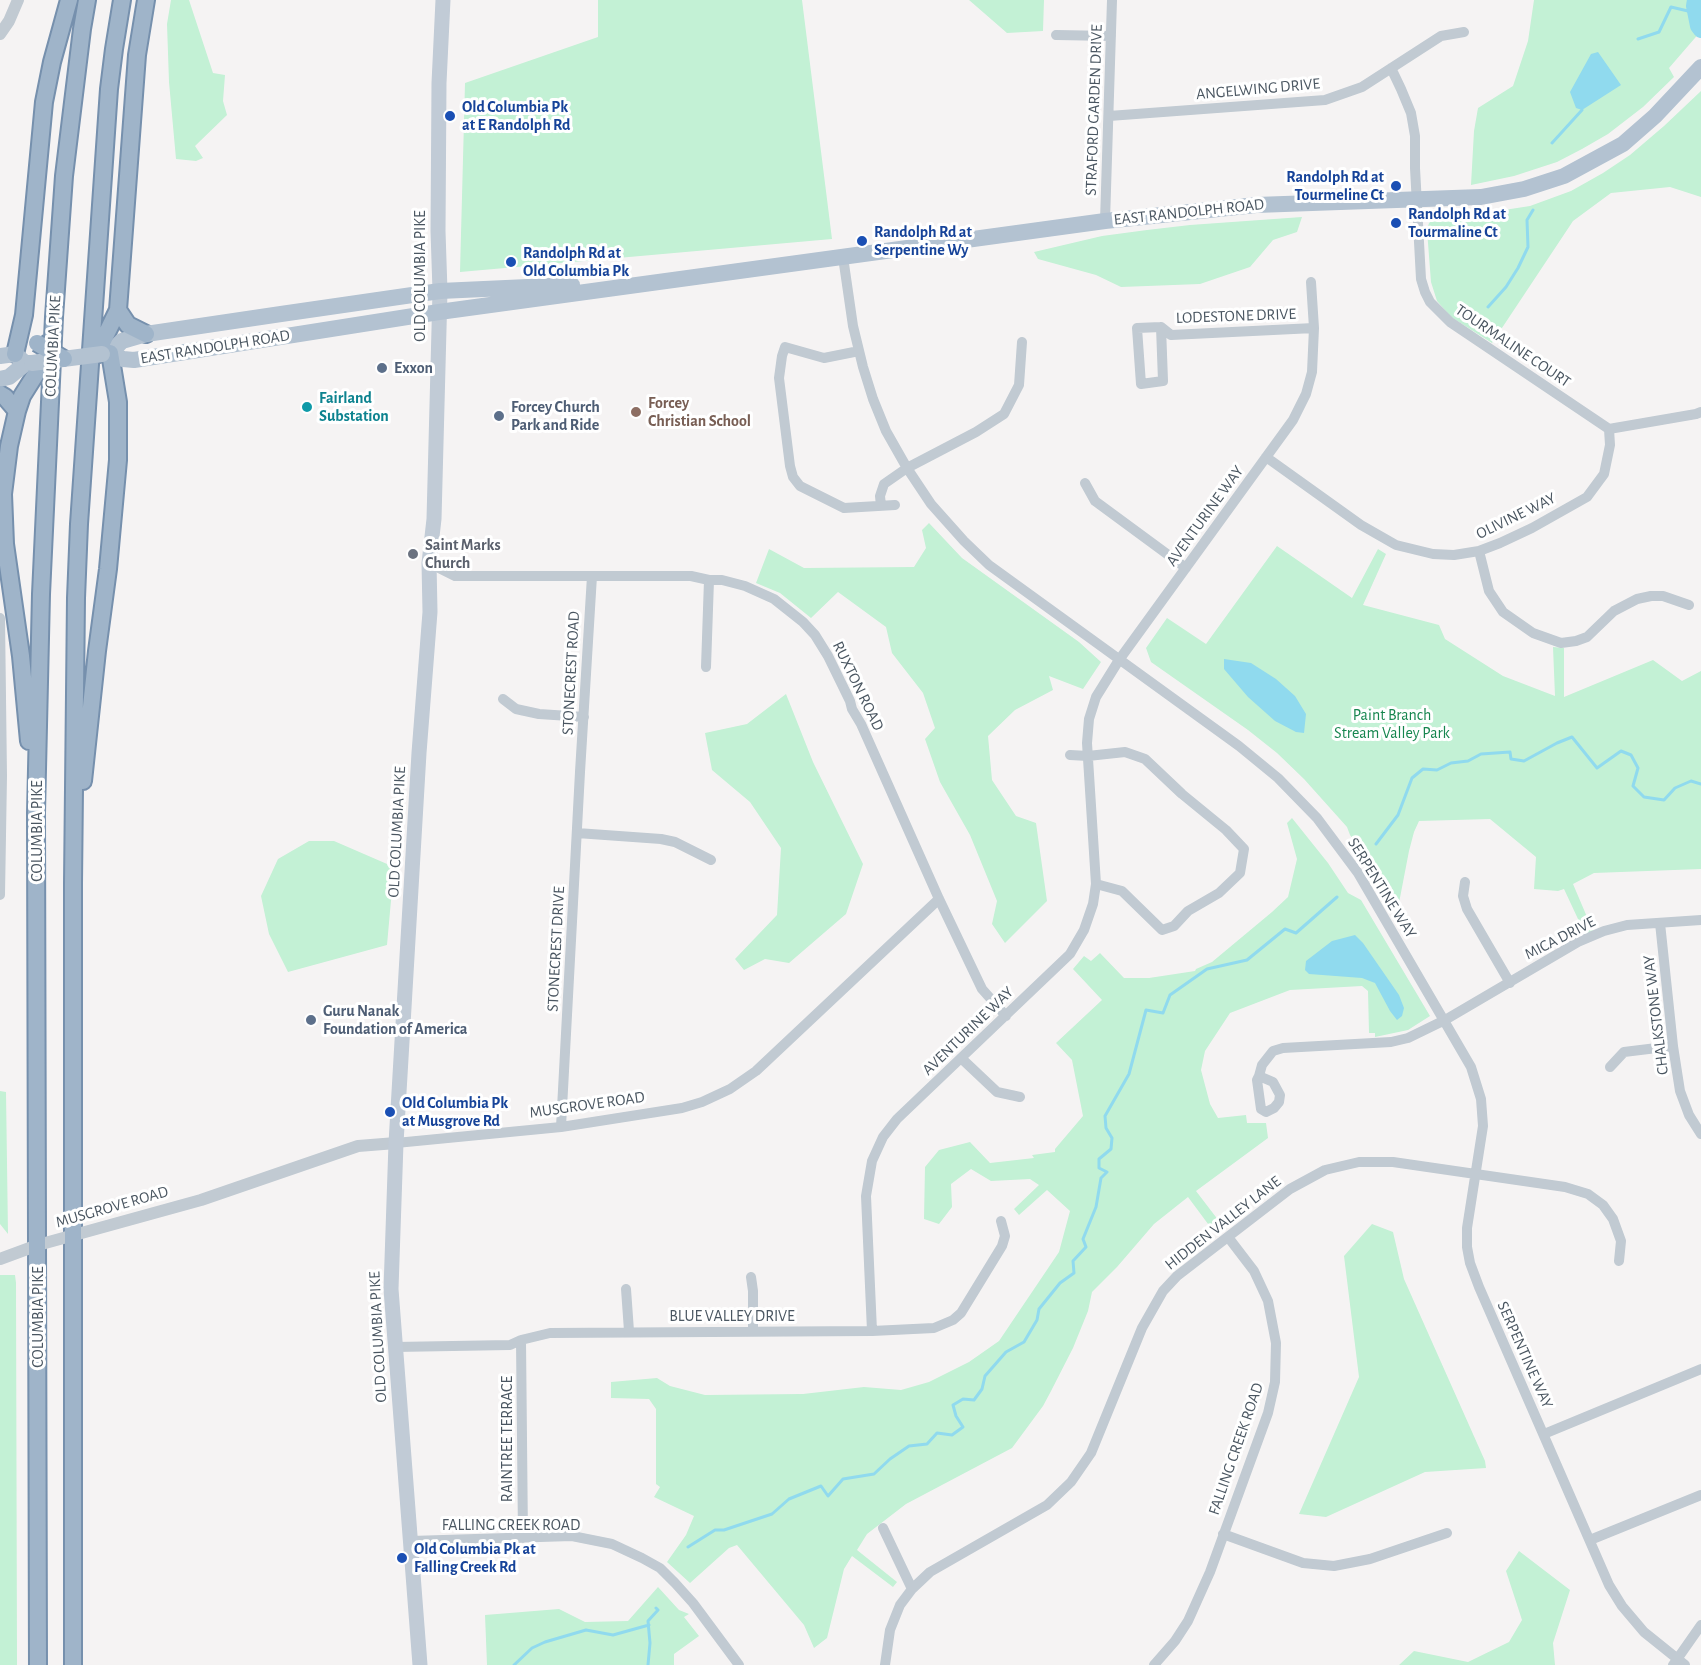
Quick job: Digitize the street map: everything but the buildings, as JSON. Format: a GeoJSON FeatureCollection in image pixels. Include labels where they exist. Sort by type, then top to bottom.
{"type":"FeatureCollection","features":[{"type":"Feature","properties":{"kind":"highway"},"geometry":{"type":"LineString","coordinates":[[36,813],[21,656],[5,544],[3,494],[5,468],[16,411],[31,382],[23,360],[24,315],[44,102],[69,0]]}},
{"type":"Feature","properties":{"kind":"highway","name":"COLUMBIA PIKE"},"geometry":{"type":"LineString","coordinates":[[38,1665],[36,813],[41,594],[54,317],[64,176],[87,0]]}},
{"type":"Feature","properties":{"kind":"highway"},"geometry":{"type":"LineString","coordinates":[[73,1665],[73,884],[79,524],[109,89],[122,0]]}},
{"type":"Feature","properties":{"kind":"highway"},"geometry":{"type":"LineString","coordinates":[[73,884],[118,460],[118,402],[102,352],[118,310],[136,56],[146,0]]}},
{"type":"Feature","properties":{"kind":"highway"},"geometry":{"type":"LineString","coordinates":[[118,310],[128,325],[146,334]]}},
{"type":"Feature","properties":{"kind":"highway"},"geometry":{"type":"LineString","coordinates":[[24,315],[29,334],[37,343],[64,359]]}},
{"type":"Feature","properties":{"kind":"highway"},"geometry":{"type":"LineString","coordinates":[[0,394],[16,411]]}},
{"type":"Feature","properties":{"kind":"main road","name":"OLD COLUMBIA PIKE"},"geometry":{"type":"LineString","coordinates":[[420,1665],[391,1289],[396,1143],[419,753],[430,612],[429,563],[434,519],[440,291],[439,83],[443,0]]}},
{"type":"Feature","properties":{"kind":"main road","name":"EAST RANDOLPH ROAD"},"geometry":{"type":"LineString","coordinates":[[102,352],[134,360],[438,312],[1105,220],[1256,205],[1480,197],[1524,189],[1564,176],[1623,144],[1655,116],[1700,68]]}},
{"type":"Feature","properties":{"kind":"main road","name":"EAST RANDOLPH ROAD"},"geometry":{"type":"LineString","coordinates":[[102,352],[122,341],[146,334],[440,291],[551,285],[639,285]]}},
{"type":"Feature","properties":{"kind":"main road"},"geometry":{"type":"LineString","coordinates":[[0,379],[9,377],[23,360],[64,359],[102,352]]}},
{"type":"Feature","properties":{"kind":"street"},"geometry":{"type":"LineString","coordinates":[[0,34],[9,21],[18,0]]}},
{"type":"Feature","properties":{"kind":"street","name":"STRAFORD GARDEN DRIVE"},"geometry":{"type":"LineString","coordinates":[[1105,220],[1112,0]]}},
{"type":"Feature","properties":{"kind":"street","name":"ANGELWING DRIVE"},"geometry":{"type":"LineString","coordinates":[[1109,116],[1325,100],[1362,87],[1441,36],[1464,32]]}},
{"type":"Feature","properties":{"kind":"street"},"geometry":{"type":"LineString","coordinates":[[1056,35],[1111,36]]}},
{"type":"Feature","properties":{"kind":"street","name":"TOURMALINE COURT"},"geometry":{"type":"LineString","coordinates":[[1390,68],[1411,113],[1415,136],[1421,279],[1430,302],[1450,322],[1609,429]]}},
{"type":"Feature","properties":{"kind":"street","name":"SERPENTINE WAY"},"geometry":{"type":"LineString","coordinates":[[843,257],[853,326],[873,399],[907,468],[931,504],[989,565],[1239,746],[1278,778],[1317,818],[1355,868],[1471,1067],[1481,1099],[1483,1126],[1467,1227],[1470,1263],[1479,1287],[1609,1585],[1622,1606],[1644,1632],[1678,1663]]}},
{"type":"Feature","properties":{"kind":"street","name":"AVENTURINE WAY"},"geometry":{"type":"LineString","coordinates":[[872,1331],[866,1196],[872,1161],[883,1137],[897,1119],[1070,954],[1084,930],[1093,904],[1096,884],[1087,743],[1089,719],[1096,697],[1119,660],[1293,420],[1306,394],[1312,372],[1314,328],[1311,282]]}},
{"type":"Feature","properties":{"kind":"street","name":"LODESTONE DRIVE"},"geometry":{"type":"LineString","coordinates":[[1161,327],[1163,381],[1141,384],[1137,328],[1161,327],[1172,335],[1314,328]]}},
{"type":"Feature","properties":{"kind":"street"},"geometry":{"type":"LineString","coordinates":[[881,506],[880,496],[884,484],[907,468],[976,432],[1004,414],[1019,385],[1022,342]]}},
{"type":"Feature","properties":{"kind":"street"},"geometry":{"type":"LineString","coordinates":[[859,351],[824,358],[785,347],[779,378],[790,466],[793,477],[800,486],[844,508],[895,505]]}},
{"type":"Feature","properties":{"kind":"street"},"geometry":{"type":"LineString","coordinates":[[1609,429],[1701,412]]}},
{"type":"Feature","properties":{"kind":"street","name":"OLIVINE WAY"},"geometry":{"type":"LineString","coordinates":[[1266,457],[1361,525],[1396,545],[1433,554],[1454,555],[1479,551],[1500,543],[1587,497],[1604,474],[1610,445],[1609,429]]}},
{"type":"Feature","properties":{"kind":"street"},"geometry":{"type":"LineString","coordinates":[[1085,483],[1095,501],[1186,568]]}},
{"type":"Feature","properties":{"kind":"street"},"geometry":{"type":"LineString","coordinates":[[1479,551],[1489,591],[1503,612],[1533,633],[1561,643],[1587,637],[1614,610],[1637,599],[1663,596],[1689,605]]}},
{"type":"Feature","properties":{"kind":"street","name":"RUXTON ROAD"},"geometry":{"type":"LineString","coordinates":[[429,563],[455,576],[691,576],[722,580],[745,586],[774,600],[803,622],[828,656],[850,701],[981,989],[1006,1016]]}},
{"type":"Feature","properties":{"kind":"street","name":"STONECREST ROAD"},"geometry":{"type":"LineString","coordinates":[[580,772],[592,576]]}},
{"type":"Feature","properties":{"kind":"street"},"geometry":{"type":"LineString","coordinates":[[706,667],[709,580]]}},
{"type":"Feature","properties":{"kind":"street"},"geometry":{"type":"LineString","coordinates":[[0,618],[1,895]]}},
{"type":"Feature","properties":{"kind":"street"},"geometry":{"type":"LineString","coordinates":[[503,699],[516,709],[539,714],[584,717]]}},
{"type":"Feature","properties":{"kind":"street"},"geometry":{"type":"LineString","coordinates":[[1070,755],[1088,756],[1125,752],[1145,759],[1182,794],[1226,830],[1244,849],[1240,873],[1219,893],[1188,911],[1174,926],[1162,930],[1122,891],[1096,884]]}},
{"type":"Feature","properties":{"kind":"street","name":"STONECREST DRIVE"},"geometry":{"type":"LineString","coordinates":[[561,1127],[580,772]]}},
{"type":"Feature","properties":{"kind":"street"},"geometry":{"type":"LineString","coordinates":[[578,833],[661,839],[675,842],[711,860]]}},
{"type":"Feature","properties":{"kind":"street"},"geometry":{"type":"LineString","coordinates":[[1465,882],[1463,896],[1467,909],[1510,983]]}},
{"type":"Feature","properties":{"kind":"street","name":"MUSGROVE ROAD"},"geometry":{"type":"LineString","coordinates":[[0,1259],[38,1245],[201,1200],[358,1146],[561,1127],[682,1108],[702,1102],[730,1089],[756,1071],[939,899]]}},
{"type":"Feature","properties":{"kind":"street","name":"MICA DRIVE"},"geometry":{"type":"LineString","coordinates":[[1259,1076],[1262,1065],[1273,1051],[1283,1048],[1391,1042],[1408,1038],[1445,1020],[1578,942],[1604,931],[1627,926],[1701,920]]}},
{"type":"Feature","properties":{"kind":"street","name":"CHALKSTONE WAY"},"geometry":{"type":"LineString","coordinates":[[1660,923],[1680,1091],[1689,1115],[1701,1134]]}},
{"type":"Feature","properties":{"kind":"street"},"geometry":{"type":"LineString","coordinates":[[1610,1067],[1624,1052],[1673,1046]]}},
{"type":"Feature","properties":{"kind":"street"},"geometry":{"type":"LineString","coordinates":[[961,1058],[997,1092],[1020,1097]]}},
{"type":"Feature","properties":{"kind":"street","name":"HIDDEN VALLEY LANE"},"geometry":{"type":"LineString","coordinates":[[885,1665],[890,1630],[900,1605],[912,1589],[930,1572],[1047,1505],[1071,1482],[1091,1453],[1142,1328],[1163,1291],[1177,1276],[1290,1189],[1325,1170],[1359,1162],[1393,1162],[1565,1187],[1588,1194],[1603,1205],[1613,1219],[1621,1241],[1619,1261]]}},
{"type":"Feature","properties":{"kind":"street","name":"BLUE VALLEY DRIVE"},"geometry":{"type":"LineString","coordinates":[[395,1347],[510,1345],[550,1332],[872,1331],[934,1328],[953,1320],[961,1313],[1002,1246],[1005,1236],[1001,1221]]}},
{"type":"Feature","properties":{"kind":"street","name":"FALLING CREEK ROAD"},"geometry":{"type":"LineString","coordinates":[[1154,1665],[1175,1641],[1188,1621],[1210,1572],[1268,1413],[1275,1382],[1276,1343],[1268,1301],[1254,1271],[1228,1236]]}},
{"type":"Feature","properties":{"kind":"street"},"geometry":{"type":"LineString","coordinates":[[751,1277],[753,1331]]}},
{"type":"Feature","properties":{"kind":"street"},"geometry":{"type":"LineString","coordinates":[[626,1289],[629,1331]]}},
{"type":"Feature","properties":{"kind":"street","name":"RAINTREE TERRACE"},"geometry":{"type":"LineString","coordinates":[[521,1340],[523,1538]]}},
{"type":"Feature","properties":{"kind":"street"},"geometry":{"type":"LineString","coordinates":[[1544,1434],[1701,1369]]}},
{"type":"Feature","properties":{"kind":"street"},"geometry":{"type":"LineString","coordinates":[[1590,1540],[1701,1495]]}},
{"type":"Feature","properties":{"kind":"street"},"geometry":{"type":"LineString","coordinates":[[883,1528],[912,1589]]}},
{"type":"Feature","properties":{"kind":"street"},"geometry":{"type":"LineString","coordinates":[[1223,1534],[1303,1563],[1334,1566],[1370,1559],[1447,1533]]}},
{"type":"Feature","properties":{"kind":"street","name":"FALLING CREEK ROAD"},"geometry":{"type":"LineString","coordinates":[[411,1541],[572,1536],[612,1544],[660,1568],[693,1602],[739,1665]]}},
{"type":"Feature","properties":{"kind":"street"},"geometry":{"type":"LineString","coordinates":[[1678,1663],[1701,1625]]}},
{"type":"Feature","properties":{"kind":"green space"},"geometry":{"type":"Polygon","coordinates":[[[171,0],[189,0],[213,73],[225,75],[223,101],[227,115],[195,146],[203,158],[196,161],[176,159],[169,82],[167,24],[171,0]]]}},
{"type":"Feature","properties":{"kind":"green space"},"geometry":{"type":"Polygon","coordinates":[[[598,0],[802,0],[832,239],[460,272],[465,83],[598,37],[598,0]]]}},
{"type":"Feature","properties":{"kind":"green space"},"geometry":{"type":"Polygon","coordinates":[[[969,0],[1044,0],[1043,31],[1007,33],[969,0]]]}},
{"type":"Feature","properties":{"kind":"green space"},"geometry":{"type":"Polygon","coordinates":[[[1534,0],[1701,0],[1701,31],[1669,68],[1674,77],[1643,107],[1608,134],[1557,162],[1514,176],[1471,185],[1474,131],[1478,108],[1513,86],[1528,41],[1534,0]]]}},
{"type":"Feature","properties":{"kind":"green space"},"geometry":{"type":"Polygon","coordinates":[[[1701,91],[1701,197],[1670,187],[1611,193],[1573,221],[1492,343],[1451,317],[1437,301],[1431,282],[1427,230],[1429,223],[1436,217],[1478,214],[1530,206],[1571,191],[1630,155],[1701,91]]]}},
{"type":"Feature","properties":{"kind":"green space"},"geometry":{"type":"Polygon","coordinates":[[[1302,217],[1297,232],[1273,240],[1250,267],[1200,284],[1121,287],[1096,275],[1038,259],[1034,252],[1102,236],[1147,230],[1302,217]]]}},
{"type":"Feature","properties":{"kind":"green space"},"geometry":{"type":"Polygon","coordinates":[[[929,523],[962,558],[1079,642],[1101,662],[1083,689],[1049,676],[1053,690],[1015,710],[988,736],[992,780],[1016,816],[1036,823],[1047,901],[1005,943],[992,924],[997,901],[970,835],[940,782],[925,739],[935,728],[923,693],[892,653],[886,627],[838,592],[811,618],[780,593],[756,583],[769,549],[804,568],[914,567],[926,548],[922,530],[929,523]]]}},
{"type":"Feature","properties":{"kind":"green space","name":"Paint Branch Stream Valley Park"},"geometry":{"type":"Polygon","coordinates":[[[1277,546],[1352,598],[1378,549],[1386,554],[1363,605],[1439,625],[1445,639],[1503,676],[1555,696],[1553,647],[1564,648],[1564,697],[1653,660],[1682,681],[1701,671],[1701,869],[1594,873],[1573,884],[1593,931],[1585,934],[1564,889],[1558,891],[1534,889],[1536,857],[1490,819],[1419,821],[1409,851],[1398,908],[1347,827],[1304,779],[1248,730],[1151,662],[1146,648],[1167,618],[1206,644],[1277,546]]]}},
{"type":"Feature","properties":{"kind":"green space"},"geometry":{"type":"Polygon","coordinates":[[[786,694],[813,762],[863,864],[846,914],[789,963],[765,959],[744,970],[735,959],[777,915],[781,848],[750,802],[712,770],[705,733],[747,724],[786,694]]]}},
{"type":"Feature","properties":{"kind":"green space"},"geometry":{"type":"Polygon","coordinates":[[[1292,818],[1328,863],[1348,893],[1361,900],[1430,1016],[1408,1030],[1375,1037],[1375,1033],[1369,1033],[1368,991],[1362,986],[1290,990],[1230,1013],[1205,1051],[1201,1070],[1210,1104],[1218,1118],[1246,1115],[1247,1123],[1266,1123],[1268,1138],[1196,1191],[1222,1225],[1214,1232],[1188,1197],[1154,1224],[1092,1292],[1088,1311],[1073,1348],[1050,1393],[1012,1448],[906,1504],[867,1534],[857,1550],[897,1582],[893,1587],[852,1556],[844,1569],[827,1638],[814,1648],[804,1625],[737,1545],[729,1548],[690,1583],[667,1562],[686,1535],[694,1516],[654,1497],[660,1487],[656,1484],[656,1409],[649,1399],[611,1398],[611,1382],[657,1378],[670,1386],[705,1395],[803,1394],[864,1387],[901,1390],[929,1382],[969,1362],[999,1341],[1059,1252],[1070,1211],[1047,1190],[1019,1215],[1014,1209],[1039,1185],[1030,1179],[991,1181],[971,1169],[951,1184],[952,1207],[939,1224],[924,1219],[925,1167],[939,1150],[970,1142],[990,1163],[1034,1158],[1032,1155],[1055,1152],[1055,1149],[1083,1116],[1072,1060],[1056,1043],[1102,1000],[1073,969],[1084,956],[1091,961],[1100,953],[1124,978],[1149,978],[1195,971],[1212,962],[1288,897],[1297,859],[1287,823],[1292,818]]]}},
{"type":"Feature","properties":{"kind":"green space"},"geometry":{"type":"Polygon","coordinates":[[[309,841],[334,841],[394,867],[387,945],[288,972],[269,934],[261,896],[278,859],[309,841]]]}},
{"type":"Feature","properties":{"kind":"green space"},"geometry":{"type":"Polygon","coordinates":[[[0,1091],[6,1092],[8,1234],[0,1224],[0,1091]]]}},
{"type":"Feature","properties":{"kind":"green space"},"geometry":{"type":"Polygon","coordinates":[[[1372,1224],[1393,1232],[1404,1279],[1485,1461],[1486,1468],[1425,1472],[1326,1517],[1299,1514],[1359,1377],[1344,1256],[1372,1224]]]}},
{"type":"Feature","properties":{"kind":"green space"},"geometry":{"type":"Polygon","coordinates":[[[0,1275],[15,1275],[16,1283],[17,1665],[0,1665],[0,1275]]]}},
{"type":"Feature","properties":{"kind":"green space"},"geometry":{"type":"Polygon","coordinates":[[[1519,1551],[1570,1590],[1553,1643],[1555,1665],[1399,1665],[1414,1651],[1468,1662],[1509,1642],[1522,1620],[1506,1571],[1519,1551]]]}},
{"type":"Feature","properties":{"kind":"green space"},"geometry":{"type":"Polygon","coordinates":[[[658,1587],[679,1610],[689,1614],[684,1617],[699,1636],[674,1654],[674,1665],[487,1665],[485,1615],[559,1609],[585,1622],[628,1621],[658,1587]]]}},
{"type":"Feature","properties":{"kind":"water"},"geometry":{"type":"Polygon","coordinates":[[[1598,52],[1621,85],[1582,110],[1576,108],[1570,92],[1591,54],[1598,52]]]}},
{"type":"Feature","properties":{"kind":"water"},"geometry":{"type":"Polygon","coordinates":[[[1224,659],[1251,663],[1276,679],[1295,696],[1306,714],[1304,733],[1296,732],[1275,721],[1248,697],[1224,669],[1224,659]]]}},
{"type":"Feature","properties":{"kind":"water"},"geometry":{"type":"Polygon","coordinates":[[[1355,935],[1399,995],[1404,1008],[1402,1016],[1397,1020],[1375,983],[1362,978],[1309,974],[1305,970],[1306,961],[1332,941],[1355,935]]]}},
{"type":"Feature","properties":{"kind":"waterway"},"geometry":{"type":"LineString","coordinates":[[1695,0],[1694,6],[1701,30]]}},
{"type":"Feature","properties":{"kind":"waterway"},"geometry":{"type":"LineString","coordinates":[[1638,39],[1659,32],[1671,7],[1696,14]]}},
{"type":"Feature","properties":{"kind":"waterway"},"geometry":{"type":"LineString","coordinates":[[1552,143],[1582,110]]}},
{"type":"Feature","properties":{"kind":"waterway"},"geometry":{"type":"LineString","coordinates":[[1488,307],[1506,287],[1528,247],[1527,220],[1533,210]]}},
{"type":"Feature","properties":{"kind":"waterway"},"geometry":{"type":"LineString","coordinates":[[1376,844],[1398,815],[1412,778],[1423,769],[1437,770],[1451,763],[1468,761],[1481,754],[1510,752],[1511,759],[1524,761],[1572,737],[1597,768],[1621,751],[1631,755],[1638,768],[1633,786],[1644,797],[1664,800],[1675,788],[1691,781],[1701,784]]}},
{"type":"Feature","properties":{"kind":"waterway"},"geometry":{"type":"LineString","coordinates":[[688,1547],[715,1530],[724,1530],[772,1514],[789,1499],[821,1486],[828,1496],[843,1479],[874,1474],[909,1446],[927,1444],[937,1433],[952,1435],[963,1427],[956,1416],[953,1405],[963,1399],[974,1400],[982,1389],[985,1376],[1006,1352],[1024,1342],[1037,1320],[1039,1309],[1060,1283],[1074,1273],[1073,1261],[1086,1247],[1083,1239],[1096,1207],[1101,1178],[1107,1172],[1099,1168],[1099,1159],[1111,1149],[1112,1138],[1106,1128],[1105,1116],[1129,1074],[1146,1010],[1163,1013],[1170,995],[1207,969],[1247,960],[1285,929],[1296,933],[1337,897]]}},
{"type":"Feature","properties":{"kind":"waterway"},"geometry":{"type":"LineString","coordinates":[[648,1665],[650,1643],[648,1621],[658,1610],[656,1608]]}},
{"type":"Feature","properties":{"kind":"waterway"},"geometry":{"type":"LineString","coordinates":[[514,1665],[532,1648],[545,1642],[586,1630],[613,1635],[649,1625]]}},
{"type":"Feature","properties":{"kind":"place","name":"Old Columbia Pk at E Randolph Rd"},"geometry":{"type":"Point","coordinates":[450,116]}},
{"type":"Feature","properties":{"kind":"place","name":"Randolph Rd at Tourmeline Ct"},"geometry":{"type":"Point","coordinates":[1396,186]}},
{"type":"Feature","properties":{"kind":"place","name":"Randolph Rd at Tourmaline Ct"},"geometry":{"type":"Point","coordinates":[1396,223]}},
{"type":"Feature","properties":{"kind":"place","name":"Randolph Rd at Serpentine Wy"},"geometry":{"type":"Point","coordinates":[862,241]}},
{"type":"Feature","properties":{"kind":"place","name":"Randolph Rd at Old Columbia Pk"},"geometry":{"type":"Point","coordinates":[511,262]}},
{"type":"Feature","properties":{"kind":"place","name":"Exxon"},"geometry":{"type":"Point","coordinates":[382,368]}},
{"type":"Feature","properties":{"kind":"place","name":"Fairland Substation"},"geometry":{"type":"Point","coordinates":[307,407]}},
{"type":"Feature","properties":{"kind":"place","name":"Forcey Christian School"},"geometry":{"type":"Point","coordinates":[636,412]}},
{"type":"Feature","properties":{"kind":"place","name":"Forcey Church Park and Ride"},"geometry":{"type":"Point","coordinates":[499,416]}},
{"type":"Feature","properties":{"kind":"place","name":"Saint Marks Church"},"geometry":{"type":"Point","coordinates":[413,554]}},
{"type":"Feature","properties":{"kind":"place","name":"Guru Nanak Foundation of America"},"geometry":{"type":"Point","coordinates":[311,1020]}},
{"type":"Feature","properties":{"kind":"place","name":"Old Columbia Pk at Musgrove Rd"},"geometry":{"type":"Point","coordinates":[390,1112]}},
{"type":"Feature","properties":{"kind":"place","name":"Old Columbia Pk at Falling Creek Rd"},"geometry":{"type":"Point","coordinates":[402,1558]}}]}
